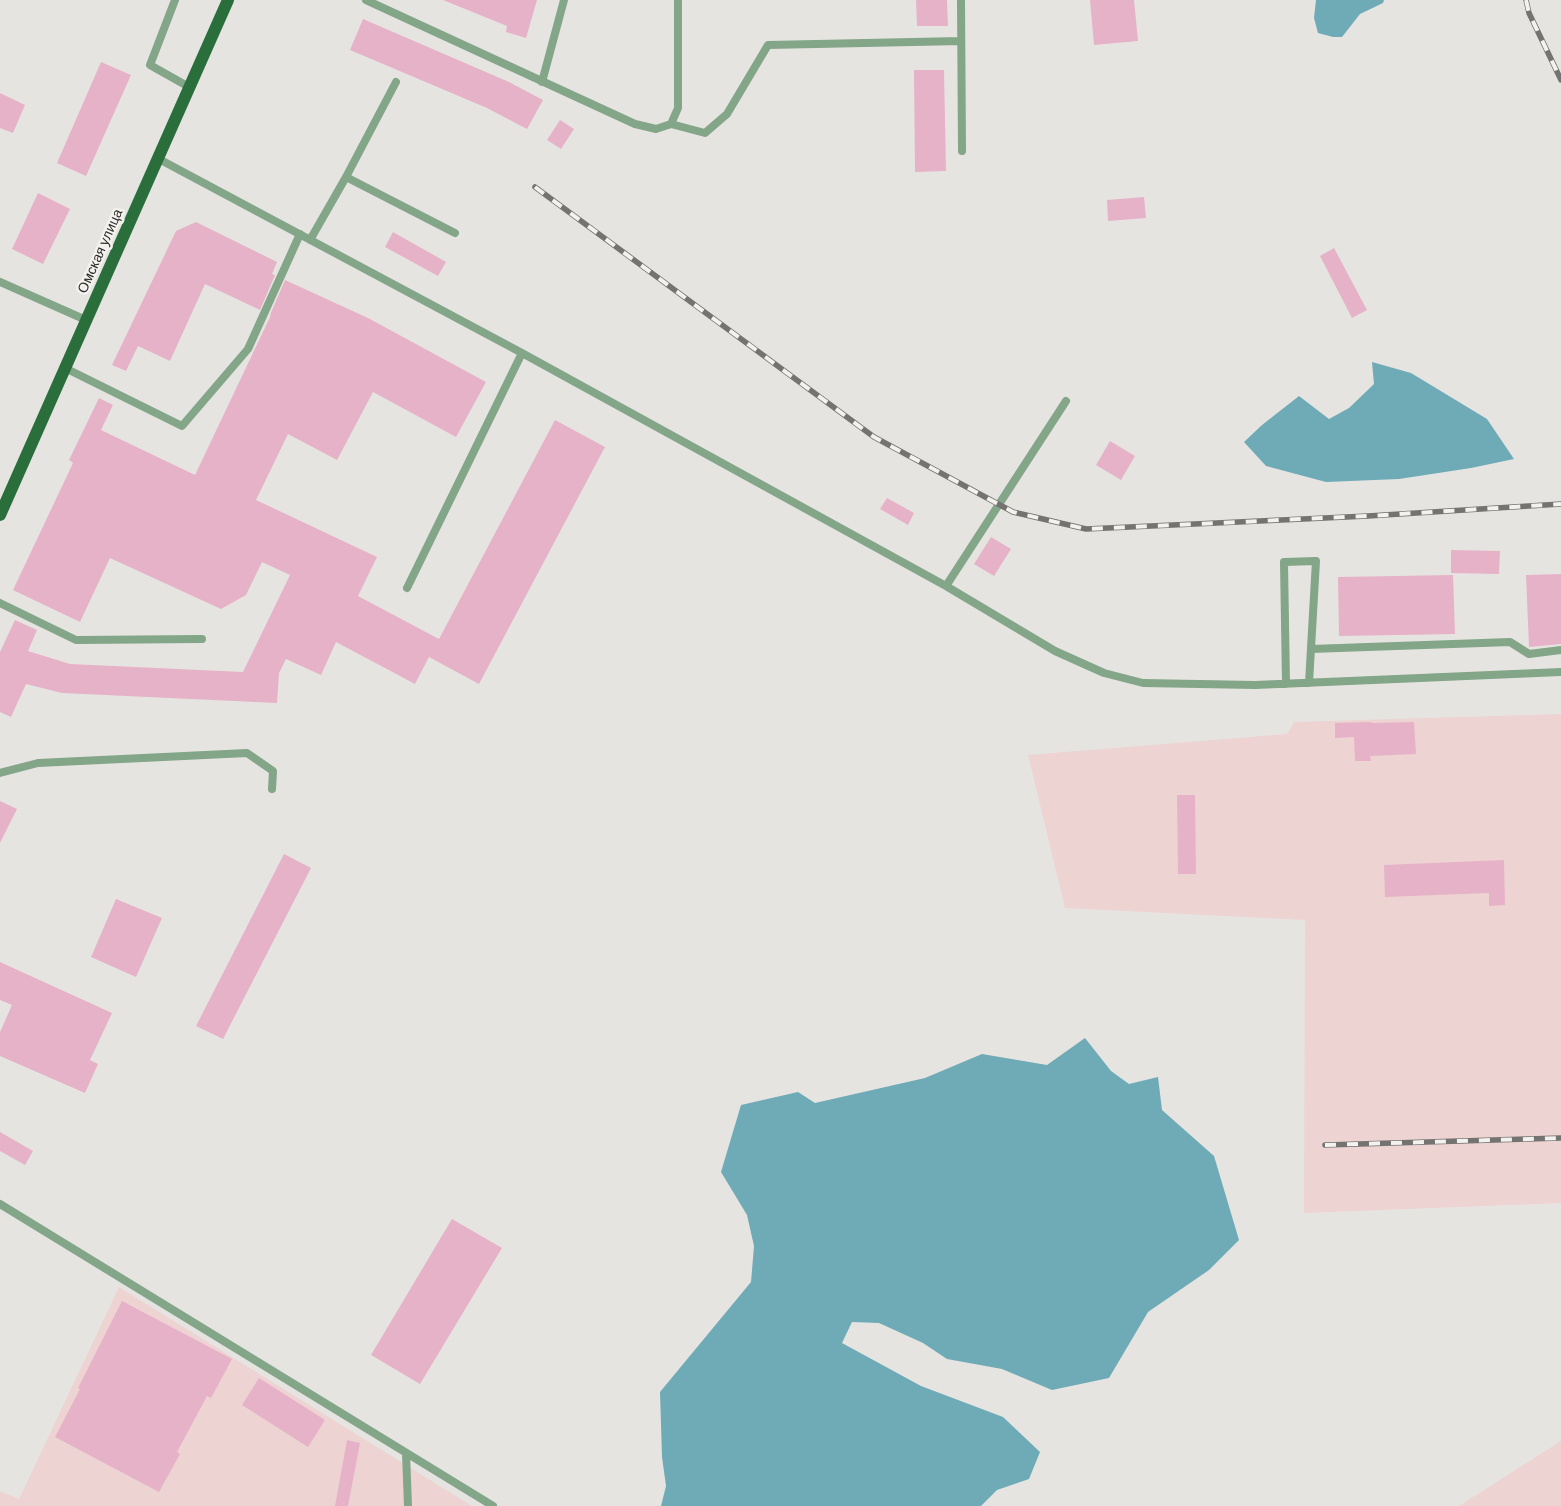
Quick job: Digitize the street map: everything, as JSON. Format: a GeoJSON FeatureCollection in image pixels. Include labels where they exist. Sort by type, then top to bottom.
{"type":"FeatureCollection","features":[{"type":"Feature","properties":{"kind":"main road","name":"Омская улица"},"geometry":{"type":"LineString","coordinates":[[0,515],[228,0]]}},
{"type":"Feature","properties":{"kind":"lane"},"geometry":{"type":"LineString","coordinates":[[175,0],[150,65],[189,87]]}},
{"type":"Feature","properties":{"kind":"lane"},"geometry":{"type":"LineString","coordinates":[[366,0],[635,124],[656,129],[671,124],[705,132],[728,114],[768,45],[961,41]]}},
{"type":"Feature","properties":{"kind":"lane"},"geometry":{"type":"LineString","coordinates":[[542,82],[564,0]]}},
{"type":"Feature","properties":{"kind":"lane"},"geometry":{"type":"LineString","coordinates":[[671,124],[678,108],[678,0]]}},
{"type":"Feature","properties":{"kind":"lane"},"geometry":{"type":"LineString","coordinates":[[961,0],[962,151]]}},
{"type":"Feature","properties":{"kind":"lane"},"geometry":{"type":"LineString","coordinates":[[310,240],[346,177],[396,82]]}},
{"type":"Feature","properties":{"kind":"lane"},"geometry":{"type":"LineString","coordinates":[[157,158],[522,353],[946,586],[1055,651],[1104,673],[1143,683],[1286,684],[1561,672]]}},
{"type":"Feature","properties":{"kind":"lane"},"geometry":{"type":"LineString","coordinates":[[346,177],[455,233]]}},
{"type":"Feature","properties":{"kind":"lane"},"geometry":{"type":"LineString","coordinates":[[65,368],[182,426],[248,350],[300,234]]}},
{"type":"Feature","properties":{"kind":"lane"},"geometry":{"type":"LineString","coordinates":[[0,282],[86,320]]}},
{"type":"Feature","properties":{"kind":"lane"},"geometry":{"type":"LineString","coordinates":[[407,588],[522,353]]}},
{"type":"Feature","properties":{"kind":"lane"},"geometry":{"type":"LineString","coordinates":[[946,586],[1066,401]]}},
{"type":"Feature","properties":{"kind":"lane"},"geometry":{"type":"LineString","coordinates":[[1286,684],[1284,562],[1316,560],[1309,683]]}},
{"type":"Feature","properties":{"kind":"lane"},"geometry":{"type":"LineString","coordinates":[[0,604],[76,640],[202,639]]}},
{"type":"Feature","properties":{"kind":"lane"},"geometry":{"type":"LineString","coordinates":[[1311,650],[1510,642],[1529,654],[1561,650]]}},
{"type":"Feature","properties":{"kind":"lane"},"geometry":{"type":"LineString","coordinates":[[0,773],[38,763],[247,753],[273,772],[272,789]]}},
{"type":"Feature","properties":{"kind":"lane"},"geometry":{"type":"LineString","coordinates":[[0,1204],[493,1506]]}},
{"type":"Feature","properties":{"kind":"lane"},"geometry":{"type":"LineString","coordinates":[[406,1453],[408,1506]]}},
{"type":"Feature","properties":{"kind":"shaded area"},"geometry":{"type":"Polygon","coordinates":[[[1561,714],[1561,1203],[1304,1213],[1305,920],[1065,908],[1028,755],[1287,734],[1294,722],[1561,714]]]}},
{"type":"Feature","properties":{"kind":"shaded area"},"geometry":{"type":"Polygon","coordinates":[[[119,1287],[472,1506],[0,1506],[0,1491],[19,1499],[119,1287]]]}},
{"type":"Feature","properties":{"kind":"shaded area"},"geometry":{"type":"Polygon","coordinates":[[[1561,1441],[1561,1506],[1459,1506],[1561,1441]]]}},
{"type":"Feature","properties":{"kind":"water"},"geometry":{"type":"Polygon","coordinates":[[[1316,0],[1384,0],[1383,3],[1360,14],[1342,37],[1333,37],[1318,33],[1314,18],[1316,0]]]}},
{"type":"Feature","properties":{"kind":"water"},"geometry":{"type":"Polygon","coordinates":[[[1372,362],[1411,373],[1487,419],[1514,459],[1399,479],[1326,482],[1266,466],[1244,442],[1299,396],[1329,419],[1349,408],[1374,384],[1372,362]]]}},
{"type":"Feature","properties":{"kind":"water"},"geometry":{"type":"Polygon","coordinates":[[[1085,1038],[1111,1071],[1129,1084],[1158,1077],[1162,1110],[1214,1156],[1239,1240],[1209,1270],[1148,1312],[1109,1378],[1052,1390],[1002,1369],[947,1359],[923,1343],[879,1323],[852,1322],[842,1343],[921,1386],[1003,1417],[1040,1452],[1029,1479],[997,1490],[981,1506],[661,1506],[666,1486],[662,1457],[660,1392],[751,1282],[754,1246],[747,1215],[721,1172],[741,1105],[798,1092],[815,1103],[925,1078],[982,1054],[1047,1065],[1085,1038]]]}},
{"type":"Feature","properties":{"kind":"building"},"geometry":{"type":"Polygon","coordinates":[[[443,0],[537,0],[526,38],[506,32],[507,26],[443,0]]]}},
{"type":"Feature","properties":{"kind":"building"},"geometry":{"type":"Polygon","coordinates":[[[916,0],[947,0],[948,26],[917,26],[916,0]]]}},
{"type":"Feature","properties":{"kind":"building"},"geometry":{"type":"Polygon","coordinates":[[[1090,0],[1134,0],[1138,41],[1094,45],[1090,0]]]}},
{"type":"Feature","properties":{"kind":"building"},"geometry":{"type":"Polygon","coordinates":[[[363,19],[509,82],[543,100],[527,129],[487,108],[350,50],[363,19]]]}},
{"type":"Feature","properties":{"kind":"building"},"geometry":{"type":"Polygon","coordinates":[[[101,62],[131,75],[86,176],[57,163],[101,62]]]}},
{"type":"Feature","properties":{"kind":"building"},"geometry":{"type":"Polygon","coordinates":[[[914,70],[944,70],[946,171],[915,172],[914,70]]]}},
{"type":"Feature","properties":{"kind":"building"},"geometry":{"type":"Polygon","coordinates":[[[0,93],[25,105],[13,133],[0,128],[0,93]]]}},
{"type":"Feature","properties":{"kind":"building"},"geometry":{"type":"Polygon","coordinates":[[[560,120],[574,129],[561,149],[547,140],[560,120]]]}},
{"type":"Feature","properties":{"kind":"building"},"geometry":{"type":"Polygon","coordinates":[[[38,193],[70,209],[43,264],[12,249],[38,193]]]}},
{"type":"Feature","properties":{"kind":"building"},"geometry":{"type":"Polygon","coordinates":[[[1144,197],[1146,218],[1108,221],[1107,200],[1144,197]]]}},
{"type":"Feature","properties":{"kind":"building"},"geometry":{"type":"Polygon","coordinates":[[[196,222],[277,262],[272,274],[275,275],[260,310],[205,284],[170,361],[138,346],[126,371],[112,365],[176,231],[196,222]]]}},
{"type":"Feature","properties":{"kind":"building"},"geometry":{"type":"Polygon","coordinates":[[[393,232],[446,262],[438,276],[385,247],[393,232]]]}},
{"type":"Feature","properties":{"kind":"building"},"geometry":{"type":"Polygon","coordinates":[[[1334,248],[1367,310],[1352,318],[1320,256],[1334,248]]]}},
{"type":"Feature","properties":{"kind":"building"},"geometry":{"type":"Polygon","coordinates":[[[285,280],[368,318],[486,382],[456,437],[373,392],[337,460],[288,434],[256,500],[377,557],[358,596],[439,639],[555,420],[605,447],[479,684],[429,657],[415,684],[336,642],[321,675],[286,659],[279,673],[277,703],[62,693],[26,684],[11,717],[0,712],[0,652],[15,620],[37,630],[28,651],[70,664],[243,672],[290,575],[262,562],[246,595],[221,609],[110,558],[80,622],[13,590],[73,463],[69,460],[99,398],[113,405],[101,430],[195,475],[271,315],[285,280]]]}},
{"type":"Feature","properties":{"kind":"building"},"geometry":{"type":"Polygon","coordinates":[[[1110,441],[1135,456],[1121,480],[1096,465],[1110,441]]]}},
{"type":"Feature","properties":{"kind":"building"},"geometry":{"type":"Polygon","coordinates":[[[887,498],[914,513],[908,525],[880,509],[887,498]]]}},
{"type":"Feature","properties":{"kind":"building"},"geometry":{"type":"Polygon","coordinates":[[[991,537],[1011,549],[994,576],[974,564],[991,537]]]}},
{"type":"Feature","properties":{"kind":"building"},"geometry":{"type":"Polygon","coordinates":[[[1451,550],[1500,551],[1499,574],[1451,573],[1451,550]]]}},
{"type":"Feature","properties":{"kind":"building"},"geometry":{"type":"Polygon","coordinates":[[[1561,574],[1561,644],[1529,647],[1526,575],[1561,574]]]}},
{"type":"Feature","properties":{"kind":"building"},"geometry":{"type":"Polygon","coordinates":[[[1453,575],[1455,634],[1339,636],[1338,577],[1453,575]]]}},
{"type":"Feature","properties":{"kind":"building"},"geometry":{"type":"Polygon","coordinates":[[[1414,722],[1416,754],[1370,756],[1371,761],[1355,761],[1354,737],[1335,738],[1335,723],[1414,722]]]}},
{"type":"Feature","properties":{"kind":"building"},"geometry":{"type":"Polygon","coordinates":[[[1177,795],[1195,795],[1196,874],[1178,874],[1177,795]]]}},
{"type":"Feature","properties":{"kind":"building"},"geometry":{"type":"Polygon","coordinates":[[[0,801],[17,809],[0,843],[0,801]]]}},
{"type":"Feature","properties":{"kind":"building"},"geometry":{"type":"Polygon","coordinates":[[[284,854],[311,868],[223,1039],[196,1026],[284,854]]]}},
{"type":"Feature","properties":{"kind":"building"},"geometry":{"type":"Polygon","coordinates":[[[1504,860],[1505,905],[1489,906],[1489,893],[1385,897],[1384,865],[1504,860]]]}},
{"type":"Feature","properties":{"kind":"building"},"geometry":{"type":"Polygon","coordinates":[[[116,899],[162,918],[136,977],[91,957],[116,899]]]}},
{"type":"Feature","properties":{"kind":"building"},"geometry":{"type":"Polygon","coordinates":[[[0,962],[112,1013],[90,1060],[98,1064],[85,1093],[0,1056],[0,1032],[12,1005],[0,1000],[0,962]]]}},
{"type":"Feature","properties":{"kind":"building"},"geometry":{"type":"Polygon","coordinates":[[[0,1132],[33,1151],[25,1165],[0,1151],[0,1132]]]}},
{"type":"Feature","properties":{"kind":"building"},"geometry":{"type":"Polygon","coordinates":[[[452,1219],[502,1248],[420,1384],[371,1355],[452,1219]]]}},
{"type":"Feature","properties":{"kind":"building"},"geometry":{"type":"Polygon","coordinates":[[[122,1301],[232,1359],[211,1398],[207,1396],[177,1452],[180,1454],[159,1492],[55,1437],[122,1301]]]}},
{"type":"Feature","properties":{"kind":"building"},"geometry":{"type":"Polygon","coordinates":[[[259,1378],[325,1420],[308,1447],[242,1405],[259,1378]]]}},
{"type":"Feature","properties":{"kind":"building"},"geometry":{"type":"Polygon","coordinates":[[[347,1440],[360,1443],[348,1506],[335,1506],[347,1440]]]}},
{"type":"Feature","properties":{"kind":"railway"},"geometry":{"type":"LineString","coordinates":[[1526,0],[1529,13],[1561,80]]}},
{"type":"Feature","properties":{"kind":"railway"},"geometry":{"type":"LineString","coordinates":[[535,187],[874,437],[1013,512],[1086,529],[1368,516],[1561,504]]}},
{"type":"Feature","properties":{"kind":"railway"},"geometry":{"type":"LineString","coordinates":[[1325,1145],[1561,1138]]}}]}
